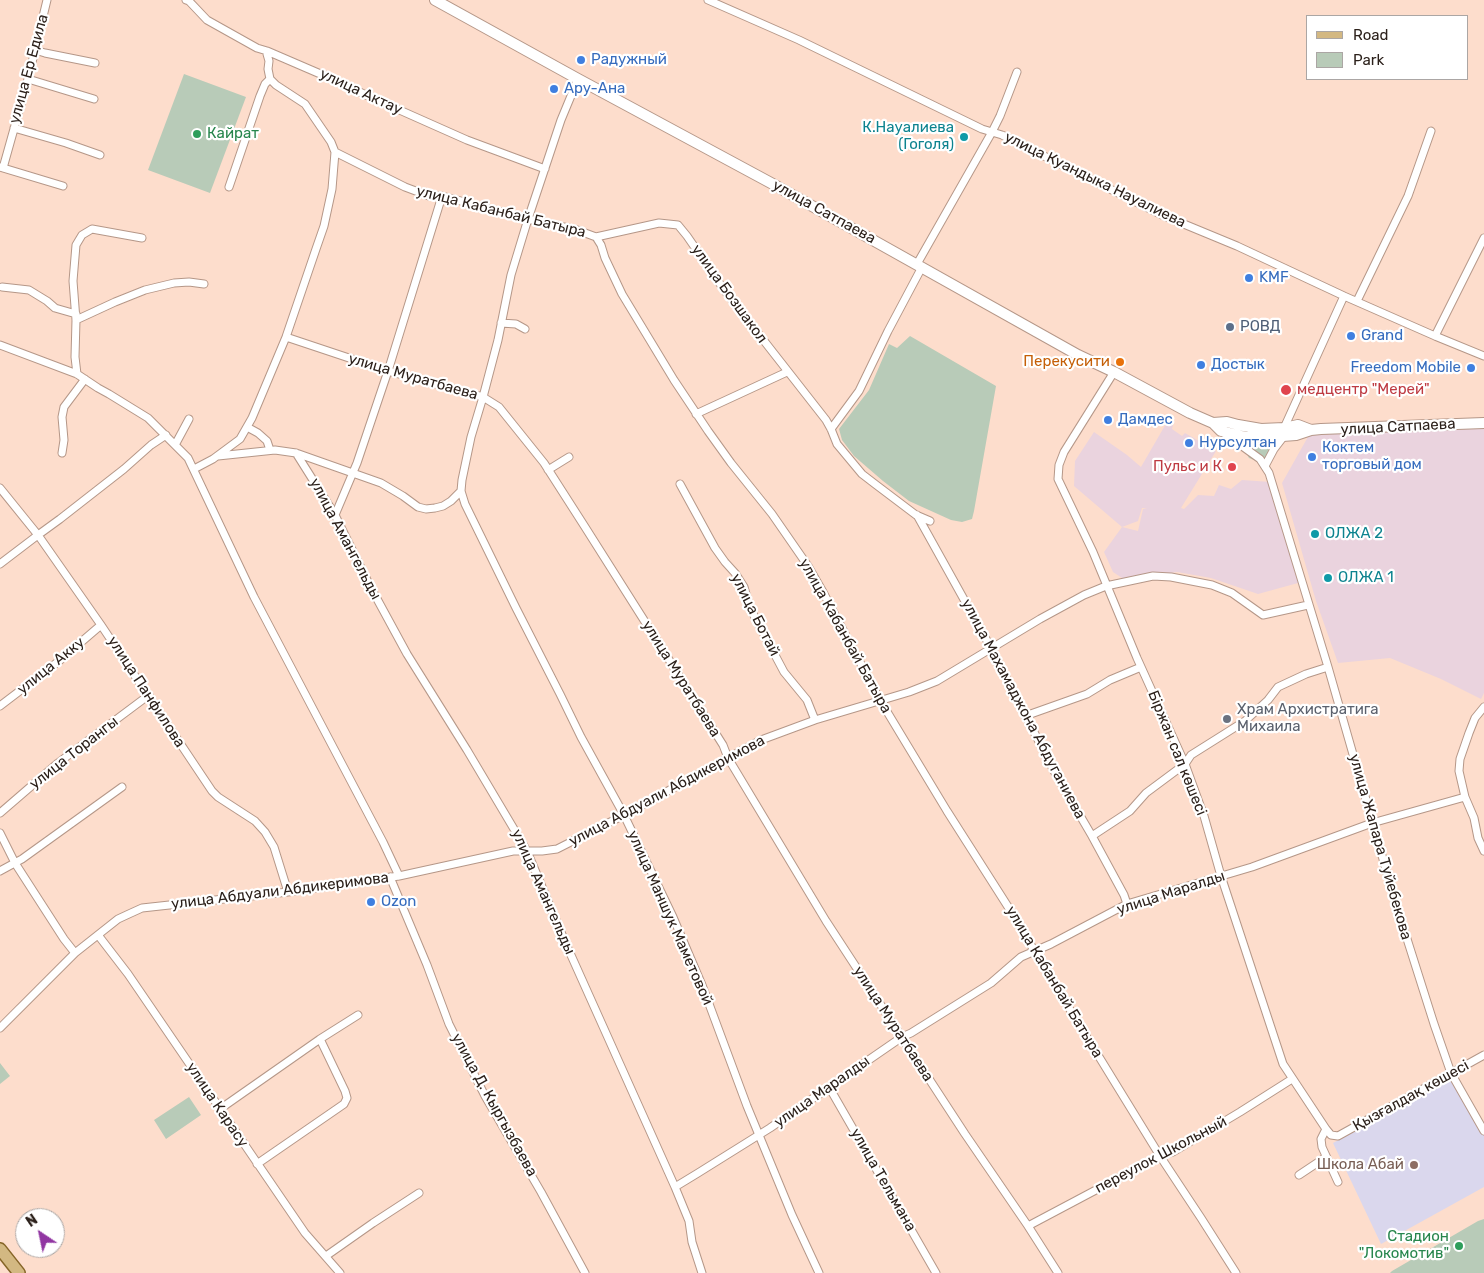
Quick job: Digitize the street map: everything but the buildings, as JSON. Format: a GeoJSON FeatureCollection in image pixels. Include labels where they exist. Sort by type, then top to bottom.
{"type":"FeatureCollection","features":[{"type":"Feature","properties":{"kind":"main road"},"geometry":{"type":"LineString","coordinates":[[0,1249],[19,1273]]}},
{"type":"Feature","properties":{"kind":"street","name":"улица Ер Едила"},"geometry":{"type":"LineString","coordinates":[[2,167],[28,79],[47,0]]}},
{"type":"Feature","properties":{"kind":"street","name":"улица Актау"},"geometry":{"type":"LineString","coordinates":[[186,0],[207,20],[257,48],[340,82],[467,140],[545,169]]}},
{"type":"Feature","properties":{"kind":"street","name":"улица Сатпаева"},"geometry":{"type":"LineString","coordinates":[[435,0],[771,183],[1078,355],[1114,372],[1156,396],[1214,423],[1221,431],[1246,437],[1284,432]]}},
{"type":"Feature","properties":{"kind":"street","name":"улица Куандыка Науалиева"},"geometry":{"type":"LineString","coordinates":[[708,0],[798,40],[982,129],[1002,135],[1162,215],[1237,246],[1344,296],[1484,356]]}},
{"type":"Feature","properties":{"kind":"street"},"geometry":{"type":"LineString","coordinates":[[35,50],[94,62]]}},
{"type":"Feature","properties":{"kind":"street"},"geometry":{"type":"LineString","coordinates":[[194,469],[217,456],[240,439],[252,418],[286,337],[324,226],[332,189],[335,152],[331,142],[305,104],[276,86],[270,79],[267,51]]}},
{"type":"Feature","properties":{"kind":"street"},"geometry":{"type":"LineString","coordinates":[[832,429],[859,390],[920,266],[1000,116],[1017,72]]}},
{"type":"Feature","properties":{"kind":"street"},"geometry":{"type":"LineString","coordinates":[[28,79],[94,99]]}},
{"type":"Feature","properties":{"kind":"street"},"geometry":{"type":"LineString","coordinates":[[229,187],[260,96],[265,84],[270,79]]}},
{"type":"Feature","properties":{"kind":"street"},"geometry":{"type":"LineString","coordinates":[[217,456],[270,450],[296,453],[381,483],[404,496],[418,507],[426,509],[443,506],[461,491],[471,438],[498,340],[511,274],[561,120],[578,79]]}},
{"type":"Feature","properties":{"kind":"street"},"geometry":{"type":"LineString","coordinates":[[14,128],[66,142],[100,155]]}},
{"type":"Feature","properties":{"kind":"street"},"geometry":{"type":"LineString","coordinates":[[1357,301],[1408,196],[1431,131]]}},
{"type":"Feature","properties":{"kind":"street","name":"улица Кабанбай Батыра"},"geometry":{"type":"LineString","coordinates":[[335,152],[428,196],[442,196],[577,230],[596,237],[622,294],[674,380],[731,464],[772,514],[808,566],[880,700],[947,811],[1026,936],[1160,1156],[1236,1273]]}},
{"type":"Feature","properties":{"kind":"street"},"geometry":{"type":"LineString","coordinates":[[2,167],[63,186]]}},
{"type":"Feature","properties":{"kind":"street"},"geometry":{"type":"LineString","coordinates":[[335,514],[357,463],[388,371],[442,196]]}},
{"type":"Feature","properties":{"kind":"street","name":"улица Бозшакол"},"geometry":{"type":"LineString","coordinates":[[596,237],[659,223],[678,225],[688,236],[725,292],[832,429],[836,444],[862,474],[916,514]]}},
{"type":"Feature","properties":{"kind":"street"},"geometry":{"type":"LineString","coordinates":[[77,374],[73,281],[76,245],[86,231],[96,229],[142,238]]}},
{"type":"Feature","properties":{"kind":"street"},"geometry":{"type":"LineString","coordinates":[[1435,336],[1484,238]]}},
{"type":"Feature","properties":{"kind":"street"},"geometry":{"type":"LineString","coordinates":[[2,287],[29,290],[55,308],[76,317],[145,290],[174,283],[204,284]]}},
{"type":"Feature","properties":{"kind":"street"},"geometry":{"type":"LineString","coordinates":[[1221,431],[1260,459],[1266,466],[1284,432],[1344,296]]}},
{"type":"Feature","properties":{"kind":"street"},"geometry":{"type":"LineString","coordinates":[[501,323],[516,324],[525,329]]}},
{"type":"Feature","properties":{"kind":"street","name":"улица Муратбаева"},"geometry":{"type":"LineString","coordinates":[[286,337],[388,371],[483,397],[499,407],[548,470],[723,745],[728,758],[826,921],[1058,1273]]}},
{"type":"Feature","properties":{"kind":"street"},"geometry":{"type":"LineString","coordinates":[[0,345],[77,374],[148,418],[188,458],[254,597],[399,876]]}},
{"type":"Feature","properties":{"kind":"street"},"geometry":{"type":"LineString","coordinates":[[696,414],[787,372]]}},
{"type":"Feature","properties":{"kind":"street","name":"Біржан сал көшесі"},"geometry":{"type":"LineString","coordinates":[[1114,372],[1064,452],[1058,472],[1058,479],[1093,552],[1106,586],[1185,764],[1204,816],[1221,876],[1283,1064],[1326,1129],[1331,1135],[1338,1136]]}},
{"type":"Feature","properties":{"kind":"street"},"geometry":{"type":"LineString","coordinates":[[62,453],[64,440],[62,417],[64,408],[85,379]]}},
{"type":"Feature","properties":{"kind":"street"},"geometry":{"type":"LineString","coordinates":[[175,445],[189,419]]}},
{"type":"Feature","properties":{"kind":"street","name":"улица Сатпаева"},"geometry":{"type":"LineString","coordinates":[[1214,423],[1227,422],[1244,427],[1296,435],[1311,430],[1484,423]]}},
{"type":"Feature","properties":{"kind":"street"},"geometry":{"type":"LineString","coordinates":[[247,427],[258,433],[267,442],[270,450]]}},
{"type":"Feature","properties":{"kind":"street"},"geometry":{"type":"LineString","coordinates":[[0,564],[166,435]]}},
{"type":"Feature","properties":{"kind":"street","name":"улица Амангельды"},"geometry":{"type":"LineString","coordinates":[[296,453],[335,514],[370,586],[407,654],[528,851],[566,944],[675,1186],[689,1221],[692,1242],[702,1273]]}},
{"type":"Feature","properties":{"kind":"street"},"geometry":{"type":"LineString","coordinates":[[548,470],[569,457]]}},
{"type":"Feature","properties":{"kind":"street","name":"улица Жапара Туйебекова"},"geometry":{"type":"LineString","coordinates":[[1266,466],[1293,549],[1409,945],[1451,1073],[1484,1131]]}},
{"type":"Feature","properties":{"kind":"street","name":"улица Ботай"},"geometry":{"type":"LineString","coordinates":[[680,484],[715,548],[736,573],[744,587],[750,608],[784,672],[806,700],[815,720]]}},
{"type":"Feature","properties":{"kind":"street","name":"улица Панфилова"},"geometry":{"type":"LineString","coordinates":[[0,488],[38,534],[101,624],[212,791],[255,821],[264,832],[274,848],[288,892]]}},
{"type":"Feature","properties":{"kind":"street","name":"улица Маншук Маметовой"},"geometry":{"type":"LineString","coordinates":[[461,491],[465,504],[489,553],[581,737],[624,815],[673,917],[792,1215],[819,1273]]}},
{"type":"Feature","properties":{"kind":"street"},"geometry":{"type":"LineString","coordinates":[[916,514],[930,521]]}},
{"type":"Feature","properties":{"kind":"street","name":"улица Махамаджона Абдуганиева"},"geometry":{"type":"LineString","coordinates":[[916,514],[991,648],[1054,771],[1092,836],[1127,904]]}},
{"type":"Feature","properties":{"kind":"street","name":"улица Абдуали Абдикеримова"},"geometry":{"type":"LineString","coordinates":[[0,1028],[75,953],[118,919],[142,908],[288,892],[399,876],[513,851],[557,849],[624,815],[761,740],[815,720],[923,688],[948,676],[991,648],[1084,595],[1106,586],[1154,576],[1171,577],[1212,585],[1232,593],[1263,615],[1308,605]]}},
{"type":"Feature","properties":{"kind":"street","name":"улица Акку"},"geometry":{"type":"LineString","coordinates":[[0,706],[101,624]]}},
{"type":"Feature","properties":{"kind":"street"},"geometry":{"type":"LineString","coordinates":[[1025,716],[1087,694],[1110,680],[1142,667]]}},
{"type":"Feature","properties":{"kind":"street"},"geometry":{"type":"LineString","coordinates":[[1092,836],[1130,811],[1146,793],[1185,764],[1191,755],[1245,721],[1268,700],[1278,687],[1306,674],[1328,667]]}},
{"type":"Feature","properties":{"kind":"street","name":"улица Торангы"},"geometry":{"type":"LineString","coordinates":[[0,813],[58,763],[149,695]]}},
{"type":"Feature","properties":{"kind":"street"},"geometry":{"type":"LineString","coordinates":[[1484,707],[1475,718],[1460,759],[1459,771],[1465,797],[1474,818],[1478,838],[1484,851]]}},
{"type":"Feature","properties":{"kind":"street"},"geometry":{"type":"LineString","coordinates":[[0,871],[15,863],[122,786]]}},
{"type":"Feature","properties":{"kind":"street","name":"улица Маралды"},"geometry":{"type":"LineString","coordinates":[[675,1186],[698,1174],[770,1128],[902,1037],[991,983],[1021,957],[1051,944],[1127,904],[1252,867],[1372,823],[1465,797]]}},
{"type":"Feature","properties":{"kind":"street"},"geometry":{"type":"LineString","coordinates":[[0,833],[15,863],[75,953]]}},
{"type":"Feature","properties":{"kind":"street","name":"улица Д. Кыргызбаева"},"geometry":{"type":"LineString","coordinates":[[390,877],[450,1024],[485,1096],[541,1192],[585,1273]]}},
{"type":"Feature","properties":{"kind":"street","name":"улица Карасу"},"geometry":{"type":"LineString","coordinates":[[98,935],[128,974],[305,1233],[340,1273]]}},
{"type":"Feature","properties":{"kind":"street"},"geometry":{"type":"LineString","coordinates":[[220,1109],[320,1039],[358,1015]]}},
{"type":"Feature","properties":{"kind":"street"},"geometry":{"type":"LineString","coordinates":[[257,1164],[344,1104],[347,1098],[345,1090],[320,1039]]}},
{"type":"Feature","properties":{"kind":"street","name":"Қызғалдақ көшесі"},"geometry":{"type":"LineString","coordinates":[[1338,1136],[1484,1055]]}},
{"type":"Feature","properties":{"kind":"street","name":"переулок Школьный"},"geometry":{"type":"LineString","coordinates":[[1028,1226],[1160,1156],[1173,1152],[1292,1079]]}},
{"type":"Feature","properties":{"kind":"street","name":"улица Тельмана"},"geometry":{"type":"LineString","coordinates":[[829,1086],[936,1273]]}},
{"type":"Feature","properties":{"kind":"street"},"geometry":{"type":"LineString","coordinates":[[1326,1129],[1321,1140],[1322,1147],[1338,1182]]}},
{"type":"Feature","properties":{"kind":"street"},"geometry":{"type":"LineString","coordinates":[[1299,1175],[1326,1157]]}},
{"type":"Feature","properties":{"kind":"street"},"geometry":{"type":"LineString","coordinates":[[326,1256],[419,1192]]}},
{"type":"Feature","properties":{"kind":"shaded area"},"geometry":{"type":"Polygon","coordinates":[[[1167,422],[1173,425],[1172,429],[1182,436],[1185,433],[1216,451],[1181,508],[1184,509],[1198,495],[1214,496],[1219,485],[1231,489],[1242,480],[1271,482],[1298,583],[1258,594],[1211,578],[1177,572],[1125,580],[1113,572],[1104,552],[1122,527],[1074,486],[1075,461],[1094,432],[1141,467],[1167,422]],[[1142,508],[1138,521],[1122,527],[1138,531],[1143,509],[1147,508],[1142,508]]]}},
{"type":"Feature","properties":{"kind":"shaded area"},"geometry":{"type":"Polygon","coordinates":[[[1484,428],[1484,693],[1481,699],[1441,679],[1390,658],[1338,663],[1316,601],[1282,483],[1309,435],[1484,428]]]}},
{"type":"Feature","properties":{"kind":"shaded area","name":"Школа Абай"},"geometry":{"type":"Polygon","coordinates":[[[1453,1079],[1484,1135],[1484,1187],[1381,1244],[1333,1143],[1453,1079]]]}},
{"type":"Feature","properties":{"kind":"green space","name":"Кайрат"},"geometry":{"type":"Polygon","coordinates":[[[184,74],[246,97],[210,193],[148,170],[184,74]]]}},
{"type":"Feature","properties":{"kind":"green space"},"geometry":{"type":"Polygon","coordinates":[[[910,336],[996,386],[972,519],[962,522],[951,520],[909,501],[854,456],[842,440],[839,429],[869,390],[889,344],[897,348],[910,336]]]}},
{"type":"Feature","properties":{"kind":"green space"},"geometry":{"type":"Polygon","coordinates":[[[1246,438],[1275,441],[1276,446],[1269,459],[1259,462],[1249,458],[1244,448],[1246,438]]]}},
{"type":"Feature","properties":{"kind":"green space"},"geometry":{"type":"Polygon","coordinates":[[[0,1063],[10,1076],[0,1084],[0,1063]]]}},
{"type":"Feature","properties":{"kind":"green space"},"geometry":{"type":"Polygon","coordinates":[[[189,1097],[201,1115],[166,1139],[154,1120],[189,1097]]]}},
{"type":"Feature","properties":{"kind":"green space","name":"Стадион \"Локомотив\""},"geometry":{"type":"Polygon","coordinates":[[[1484,1219],[1484,1273],[1390,1273],[1478,1221],[1484,1219]]]}},
{"type":"Feature","properties":{"kind":"place","name":"Радужный"},"geometry":{"type":"Point","coordinates":[581,60]}},
{"type":"Feature","properties":{"kind":"place","name":"Ару-Ана"},"geometry":{"type":"Point","coordinates":[554,89]}},
{"type":"Feature","properties":{"kind":"place","name":"Кайрат"},"geometry":{"type":"Point","coordinates":[197,134]}},
{"type":"Feature","properties":{"kind":"place","name":"К.Науалиева (Гоголя)"},"geometry":{"type":"Point","coordinates":[964,137]}},
{"type":"Feature","properties":{"kind":"place","name":"KMF"},"geometry":{"type":"Point","coordinates":[1249,278]}},
{"type":"Feature","properties":{"kind":"place","name":"РОВД"},"geometry":{"type":"Point","coordinates":[1230,327]}},
{"type":"Feature","properties":{"kind":"place","name":"Grand"},"geometry":{"type":"Point","coordinates":[1351,336]}},
{"type":"Feature","properties":{"kind":"place","name":"Перекусити"},"geometry":{"type":"Point","coordinates":[1120,362]}},
{"type":"Feature","properties":{"kind":"place","name":"Достык"},"geometry":{"type":"Point","coordinates":[1201,365]}},
{"type":"Feature","properties":{"kind":"place","name":"Freedom Mobile"},"geometry":{"type":"Point","coordinates":[1471,368]}},
{"type":"Feature","properties":{"kind":"place","name":"медцентр \"Мерей\""},"geometry":{"type":"Point","coordinates":[1286,390]}},
{"type":"Feature","properties":{"kind":"place","name":"Дамдес"},"geometry":{"type":"Point","coordinates":[1108,420]}},
{"type":"Feature","properties":{"kind":"place","name":"Нурсултан"},"geometry":{"type":"Point","coordinates":[1189,443]}},
{"type":"Feature","properties":{"kind":"place","name":"Коктем торговый дом"},"geometry":{"type":"Point","coordinates":[1312,457]}},
{"type":"Feature","properties":{"kind":"place","name":"Пульс и К"},"geometry":{"type":"Point","coordinates":[1232,467]}},
{"type":"Feature","properties":{"kind":"place","name":"ОЛЖА 2"},"geometry":{"type":"Point","coordinates":[1315,534]}},
{"type":"Feature","properties":{"kind":"place","name":"ОЛЖА 1"},"geometry":{"type":"Point","coordinates":[1328,578]}},
{"type":"Feature","properties":{"kind":"place","name":"Храм Архистратига Михаила"},"geometry":{"type":"Point","coordinates":[1227,719]}},
{"type":"Feature","properties":{"kind":"place","name":"Ozon"},"geometry":{"type":"Point","coordinates":[371,902]}},
{"type":"Feature","properties":{"kind":"place","name":"Школа Абай"},"geometry":{"type":"Point","coordinates":[1414,1165]}},
{"type":"Feature","properties":{"kind":"place","name":"Стадион \"Локомотив\""},"geometry":{"type":"Point","coordinates":[1459,1246]}}]}
